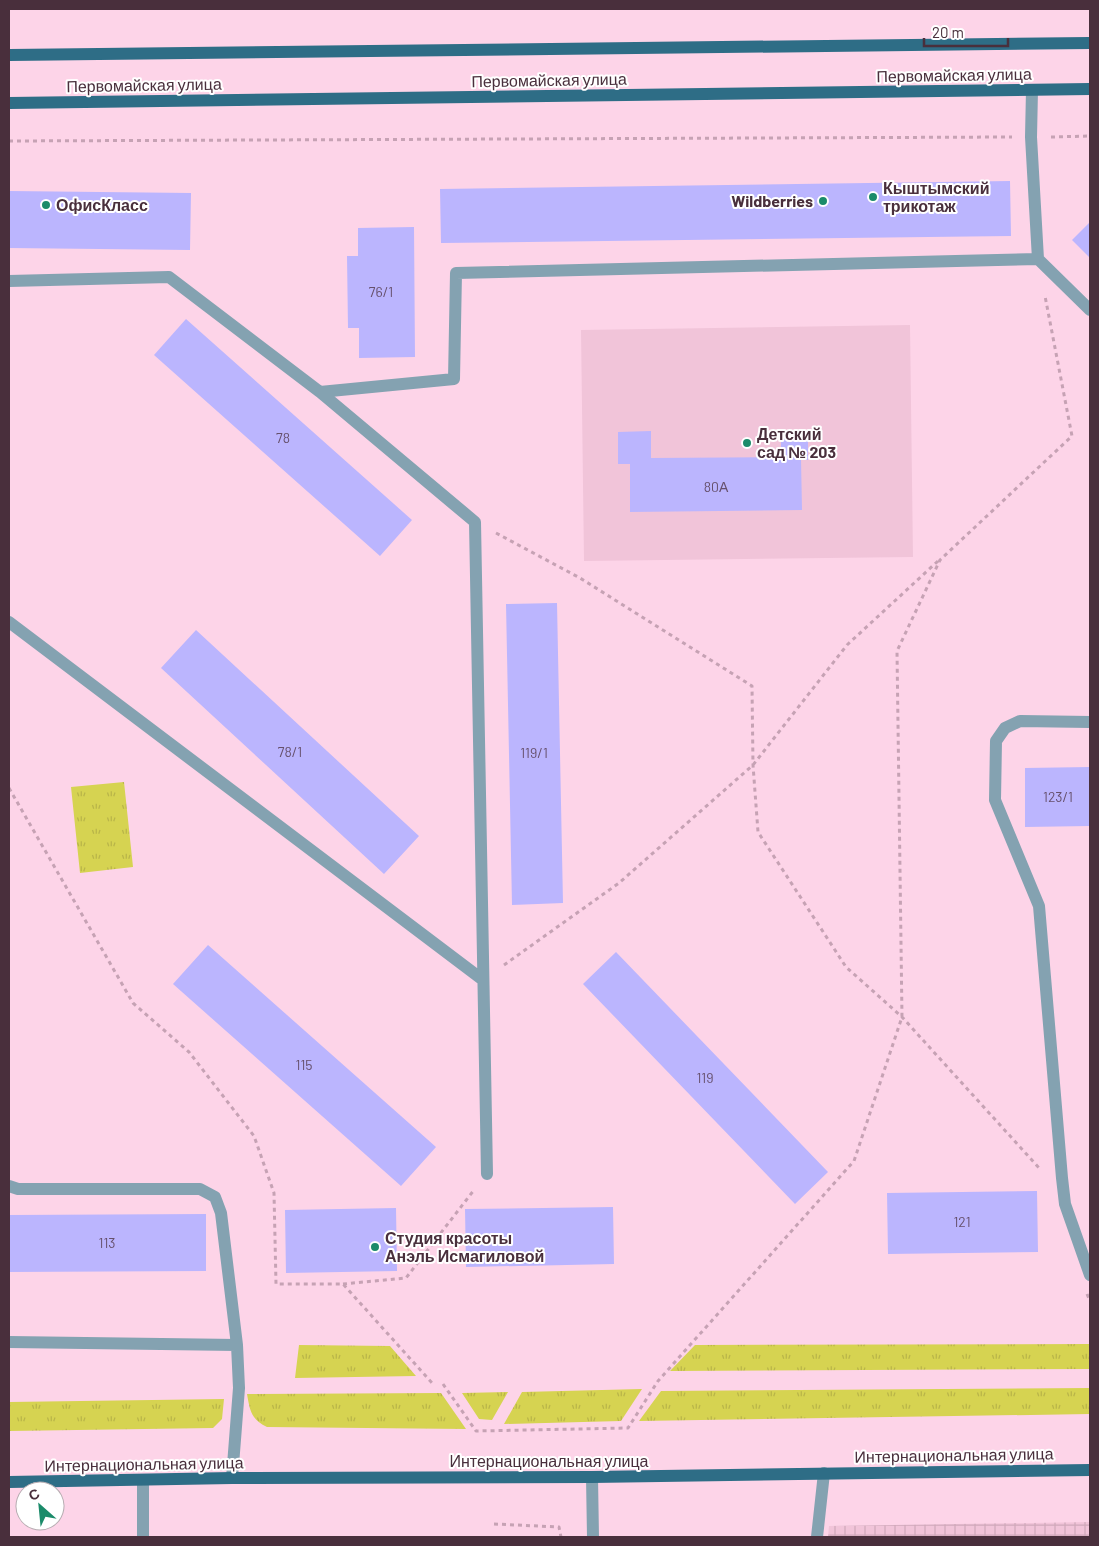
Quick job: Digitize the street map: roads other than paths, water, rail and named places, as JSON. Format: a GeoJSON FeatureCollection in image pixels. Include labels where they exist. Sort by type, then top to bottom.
{"type":"FeatureCollection","features":[{"type":"Feature","properties":{"kind":"main road","name":"Первомайская улица"},"geometry":{"type":"LineString","coordinates":[[9,55],[1090,43]]}},
{"type":"Feature","properties":{"kind":"main road","name":"Первомайская улица"},"geometry":{"type":"LineString","coordinates":[[9,103],[1090,89]]}},
{"type":"Feature","properties":{"kind":"main road","name":"Интернациональная улица"},"geometry":{"type":"LineString","coordinates":[[9,1482],[232,1478],[592,1478],[1090,1470]]}},
{"type":"Feature","properties":{"kind":"lane"},"geometry":{"type":"LineString","coordinates":[[1032,90],[1031,137],[1038,258],[1090,310]]}},
{"type":"Feature","properties":{"kind":"lane"},"geometry":{"type":"LineString","coordinates":[[320,392],[454,379],[456,273],[1038,258]]}},
{"type":"Feature","properties":{"kind":"lane"},"geometry":{"type":"LineString","coordinates":[[9,281],[169,277],[320,392],[475,522],[487,1174]]}},
{"type":"Feature","properties":{"kind":"lane"},"geometry":{"type":"LineString","coordinates":[[9,622],[484,980]]}},
{"type":"Feature","properties":{"kind":"lane"},"geometry":{"type":"LineString","coordinates":[[1090,722],[1020,721],[1006,728],[996,741],[995,800],[1039,906],[1065,1204],[1090,1275]]}},
{"type":"Feature","properties":{"kind":"lane"},"geometry":{"type":"LineString","coordinates":[[9,1186],[18,1190],[200,1189],[215,1197],[221,1213],[237,1345],[239,1388],[232,1478]]}},
{"type":"Feature","properties":{"kind":"lane"},"geometry":{"type":"LineString","coordinates":[[9,1342],[237,1345]]}},
{"type":"Feature","properties":{"kind":"lane"},"geometry":{"type":"LineString","coordinates":[[817,1537],[824,1473]]}},
{"type":"Feature","properties":{"kind":"lane"},"geometry":{"type":"LineString","coordinates":[[592,1478],[593,1537]]}},
{"type":"Feature","properties":{"kind":"lane"},"geometry":{"type":"LineString","coordinates":[[142,1537],[143,1480]]}},
{"type":"Feature","properties":{"kind":"place","name":"Кыштымский трикотаж"},"geometry":{"type":"Point","coordinates":[873,197]}},
{"type":"Feature","properties":{"kind":"place","name":"Wildberries"},"geometry":{"type":"Point","coordinates":[823,201]}},
{"type":"Feature","properties":{"kind":"place","name":"ОфисКласс"},"geometry":{"type":"Point","coordinates":[46,205]}},
{"type":"Feature","properties":{"kind":"place","name":"Детский сад № 203"},"geometry":{"type":"Point","coordinates":[747,443]}},
{"type":"Feature","properties":{"kind":"place","name":"Студия красоты Анэль Исмагиловой"},"geometry":{"type":"Point","coordinates":[375,1247]}}]}
